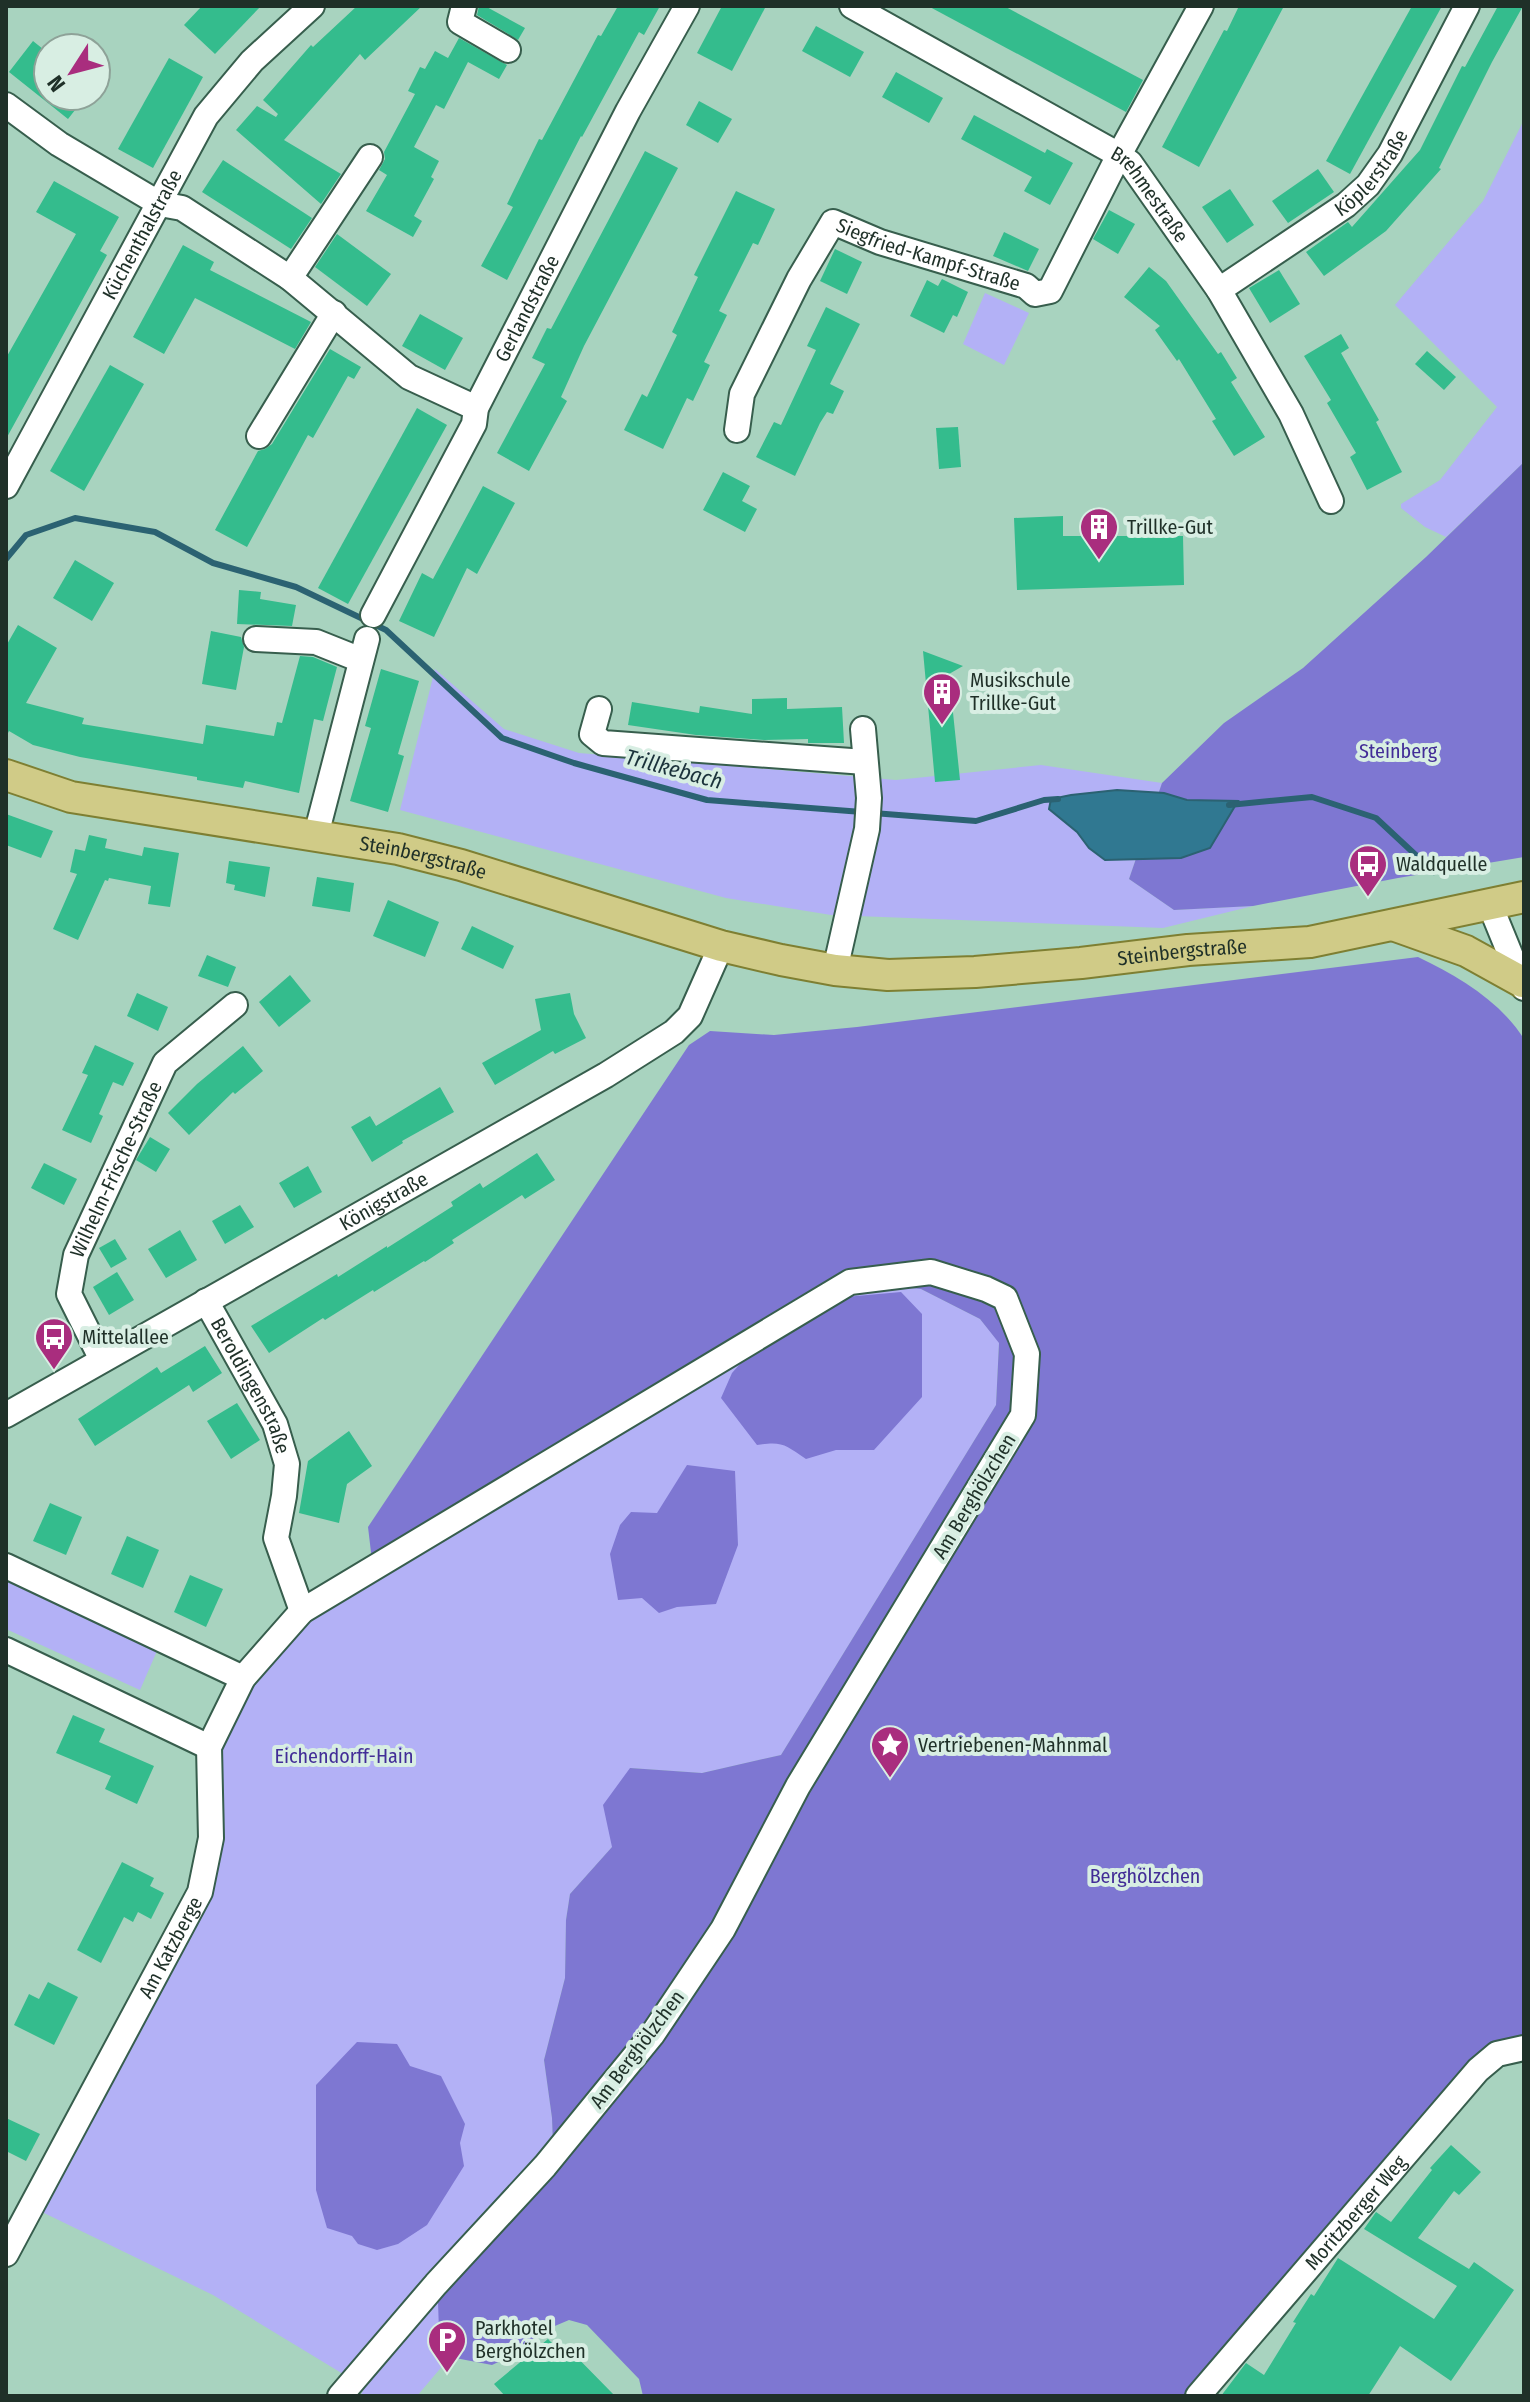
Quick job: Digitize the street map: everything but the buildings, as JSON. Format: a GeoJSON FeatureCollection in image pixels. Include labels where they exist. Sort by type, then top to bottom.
{"type":"FeatureCollection","features":[{"type":"Feature","properties":{"kind":"main road","name":"Steinbergstraße"},"geometry":{"type":"LineString","coordinates":[[6,775],[71,797],[398,849],[461,865],[721,946],[835,970],[888,975],[990,971],[1188,950],[1310,942],[1524,897]]}},
{"type":"Feature","properties":{"kind":"main road"},"geometry":{"type":"LineString","coordinates":[[1391,925],[1466,951],[1523,985]]}},
{"type":"Feature","properties":{"kind":"street","name":"Küchenthalstraße"},"geometry":{"type":"LineString","coordinates":[[6,486],[206,116],[252,61],[312,6]]}},
{"type":"Feature","properties":{"kind":"street"},"geometry":{"type":"LineString","coordinates":[[464,6],[460,22],[508,50]]}},
{"type":"Feature","properties":{"kind":"street","name":"Gerlandstraße"},"geometry":{"type":"LineString","coordinates":[[373,615],[474,424],[476,408],[628,111],[687,6]]}},
{"type":"Feature","properties":{"kind":"street","name":"Brehmestraße"},"geometry":{"type":"LineString","coordinates":[[852,6],[1130,163],[1219,290],[1291,414],[1331,501]]}},
{"type":"Feature","properties":{"kind":"street"},"geometry":{"type":"LineString","coordinates":[[1119,155],[1201,6]]}},
{"type":"Feature","properties":{"kind":"street","name":"Köplerstraße"},"geometry":{"type":"LineString","coordinates":[[1219,290],[1346,205],[1368,185],[1390,154],[1467,6]]}},
{"type":"Feature","properties":{"kind":"street"},"geometry":{"type":"LineString","coordinates":[[6,105],[59,144],[160,204],[182,208],[290,278],[409,377],[476,408]]}},
{"type":"Feature","properties":{"kind":"street","name":"Siegfried-Kampf-Straße"},"geometry":{"type":"LineString","coordinates":[[737,430],[742,394],[799,279],[833,222],[880,242],[1026,286],[1035,294],[1050,291],[1119,155]]}},
{"type":"Feature","properties":{"kind":"street"},"geometry":{"type":"LineString","coordinates":[[290,278],[370,157]]}},
{"type":"Feature","properties":{"kind":"street"},"geometry":{"type":"LineString","coordinates":[[259,436],[334,313]]}},
{"type":"Feature","properties":{"kind":"street"},"geometry":{"type":"LineString","coordinates":[[256,639],[316,642],[364,649],[316,835]]}},
{"type":"Feature","properties":{"kind":"street"},"geometry":{"type":"LineString","coordinates":[[599,709],[592,734],[603,743],[865,762]]}},
{"type":"Feature","properties":{"kind":"street"},"geometry":{"type":"LineString","coordinates":[[835,970],[867,829],[869,798],[863,729]]}},
{"type":"Feature","properties":{"kind":"street"},"geometry":{"type":"LineString","coordinates":[[1490,905],[1523,985]]}},
{"type":"Feature","properties":{"kind":"street","name":"Königstraße"},"geometry":{"type":"LineString","coordinates":[[6,1415],[606,1075],[674,1032],[690,1016],[721,946]]}},
{"type":"Feature","properties":{"kind":"street","name":"Wilhelm-Frische-Straße"},"geometry":{"type":"LineString","coordinates":[[102,1360],[69,1294],[76,1255],[165,1063],[235,1005]]}},
{"type":"Feature","properties":{"kind":"street","name":"Am Berghölzchen"},"geometry":{"type":"LineString","coordinates":[[243,1678],[302,1611],[850,1282],[931,1272],[1005,1298],[1027,1354],[1023,1415],[798,1786],[723,1929],[633,2059],[545,2166],[436,2284],[340,2396]]}},
{"type":"Feature","properties":{"kind":"street","name":"Beroldingenstraße"},"geometry":{"type":"LineString","coordinates":[[206,1301],[275,1424],[287,1464],[276,1538],[302,1611]]}},
{"type":"Feature","properties":{"kind":"street"},"geometry":{"type":"LineString","coordinates":[[6,1566],[243,1678]]}},
{"type":"Feature","properties":{"kind":"street"},"geometry":{"type":"LineString","coordinates":[[6,1650],[209,1747]]}},
{"type":"Feature","properties":{"kind":"street","name":"Am Katzberge"},"geometry":{"type":"LineString","coordinates":[[6,2254],[200,1892],[211,1838],[209,1747],[243,1678]]}},
{"type":"Feature","properties":{"kind":"street","name":"Moritzberger Weg"},"geometry":{"type":"LineString","coordinates":[[1198,2396],[1478,2070],[1497,2054],[1524,2048]]}},
{"type":"Feature","properties":{"kind":"green space"},"geometry":{"type":"Polygon","coordinates":[[[1524,120],[1524,462],[1446,537],[1425,527],[1401,508],[1401,504],[1440,480],[1497,407],[1395,305],[1483,201],[1524,120]]]}},
{"type":"Feature","properties":{"kind":"green space"},"geometry":{"type":"Polygon","coordinates":[[[985,293],[1029,313],[1004,365],[963,344],[985,293]]]}},
{"type":"Feature","properties":{"kind":"green space","name":"Steinberg"},"geometry":{"type":"Polygon","coordinates":[[[1524,462],[1524,857],[1253,906],[1174,910],[1129,879],[1162,783],[1224,723],[1303,668],[1426,557],[1524,462]]]}},
{"type":"Feature","properties":{"kind":"green space"},"geometry":{"type":"Polygon","coordinates":[[[435,669],[504,729],[579,753],[896,780],[1041,765],[1162,783],[1129,879],[1174,910],[1253,906],[1163,928],[831,915],[726,898],[400,810],[435,669]]]}},
{"type":"Feature","properties":{"kind":"green space","name":"Berghölzchen"},"geometry":{"type":"Polygon","coordinates":[[[1418,957],[1448,972],[1490,1001],[1524,1039],[1524,2052],[1476,2066],[1186,2396],[643,2396],[639,2379],[587,2325],[569,2320],[543,2331],[511,2356],[492,2365],[450,2357],[439,2331],[438,2302],[554,2170],[552,2118],[544,2060],[565,1978],[566,1920],[570,1894],[612,1847],[603,1805],[630,1768],[702,1773],[781,1755],[996,1405],[999,1343],[980,1319],[921,1289],[850,1283],[373,1569],[368,1527],[689,1045],[710,1031],[774,1035],[857,1027],[1418,957]]]}},
{"type":"Feature","properties":{"kind":"green space","name":"Eichendorff-Hain"},"geometry":{"type":"Polygon","coordinates":[[[850,1283],[921,1289],[980,1319],[999,1342],[996,1405],[781,1755],[702,1773],[630,1768],[612,1847],[570,1894],[566,1920],[565,1978],[544,2060],[552,2118],[554,2170],[439,2331],[450,2357],[417,2396],[360,2396],[363,2391],[353,2380],[213,2295],[42,2212],[158,1985],[215,1885],[211,1747],[245,1679],[303,1612],[850,1283]]]}},
{"type":"Feature","properties":{"kind":"green space"},"geometry":{"type":"Polygon","coordinates":[[[901,1292],[922,1314],[922,1397],[874,1450],[836,1450],[806,1459],[783,1445],[757,1445],[721,1398],[732,1373],[747,1356],[834,1298],[901,1292]]]}},
{"type":"Feature","properties":{"kind":"green space"},"geometry":{"type":"Polygon","coordinates":[[[687,1465],[735,1471],[738,1545],[716,1604],[677,1607],[659,1613],[642,1598],[618,1600],[610,1554],[620,1525],[631,1512],[657,1513],[687,1465]]]}},
{"type":"Feature","properties":{"kind":"green space"},"geometry":{"type":"Polygon","coordinates":[[[6,1576],[160,1644],[140,1690],[6,1629],[6,1576]]]}},
{"type":"Feature","properties":{"kind":"green space"},"geometry":{"type":"Polygon","coordinates":[[[357,2042],[397,2044],[410,2066],[441,2076],[465,2124],[460,2143],[464,2166],[427,2225],[398,2244],[377,2250],[358,2244],[352,2236],[327,2228],[316,2190],[316,2085],[357,2042]]]}},
{"type":"Feature","properties":{"kind":"shaded area"},"geometry":{"type":"Polygon","coordinates":[[[1117,790],[1164,793],[1187,800],[1238,801],[1210,848],[1181,858],[1105,860],[1049,809],[1051,799],[1117,790]]]}},
{"type":"Feature","properties":{"kind":"waterway","name":"Trillkebach"},"geometry":{"type":"LineString","coordinates":[[6,559],[26,535],[75,518],[155,532],[213,563],[296,587],[386,630],[502,738],[574,763],[707,800],[862,812]]}},
{"type":"Feature","properties":{"kind":"waterway","name":"Trillkebach"},"geometry":{"type":"LineString","coordinates":[[1229,805],[1312,797],[1376,818],[1434,872]]}},
{"type":"Feature","properties":{"kind":"waterway","name":"Trillkebach"},"geometry":{"type":"LineString","coordinates":[[873,813],[976,821],[1044,800],[1058,799]]}},
{"type":"Feature","properties":{"kind":"place","name":"Trillke-Gut"},"geometry":{"type":"Point","coordinates":[1099,561]}},
{"type":"Feature","properties":{"kind":"place","name":"Musikschule Trillke-Gut"},"geometry":{"type":"Point","coordinates":[942,726]}},
{"type":"Feature","properties":{"kind":"place","name":"Waldquelle"},"geometry":{"type":"Point","coordinates":[1368,898]}},
{"type":"Feature","properties":{"kind":"place","name":"Mittelallee"},"geometry":{"type":"Point","coordinates":[54,1371]}},
{"type":"Feature","properties":{"kind":"place","name":"Vertriebenen-Mahnmal"},"geometry":{"type":"Point","coordinates":[890,1779]}},
{"type":"Feature","properties":{"kind":"place","name":"Parkhotel Berghölzchen"},"geometry":{"type":"Point","coordinates":[447,2374]}}]}
